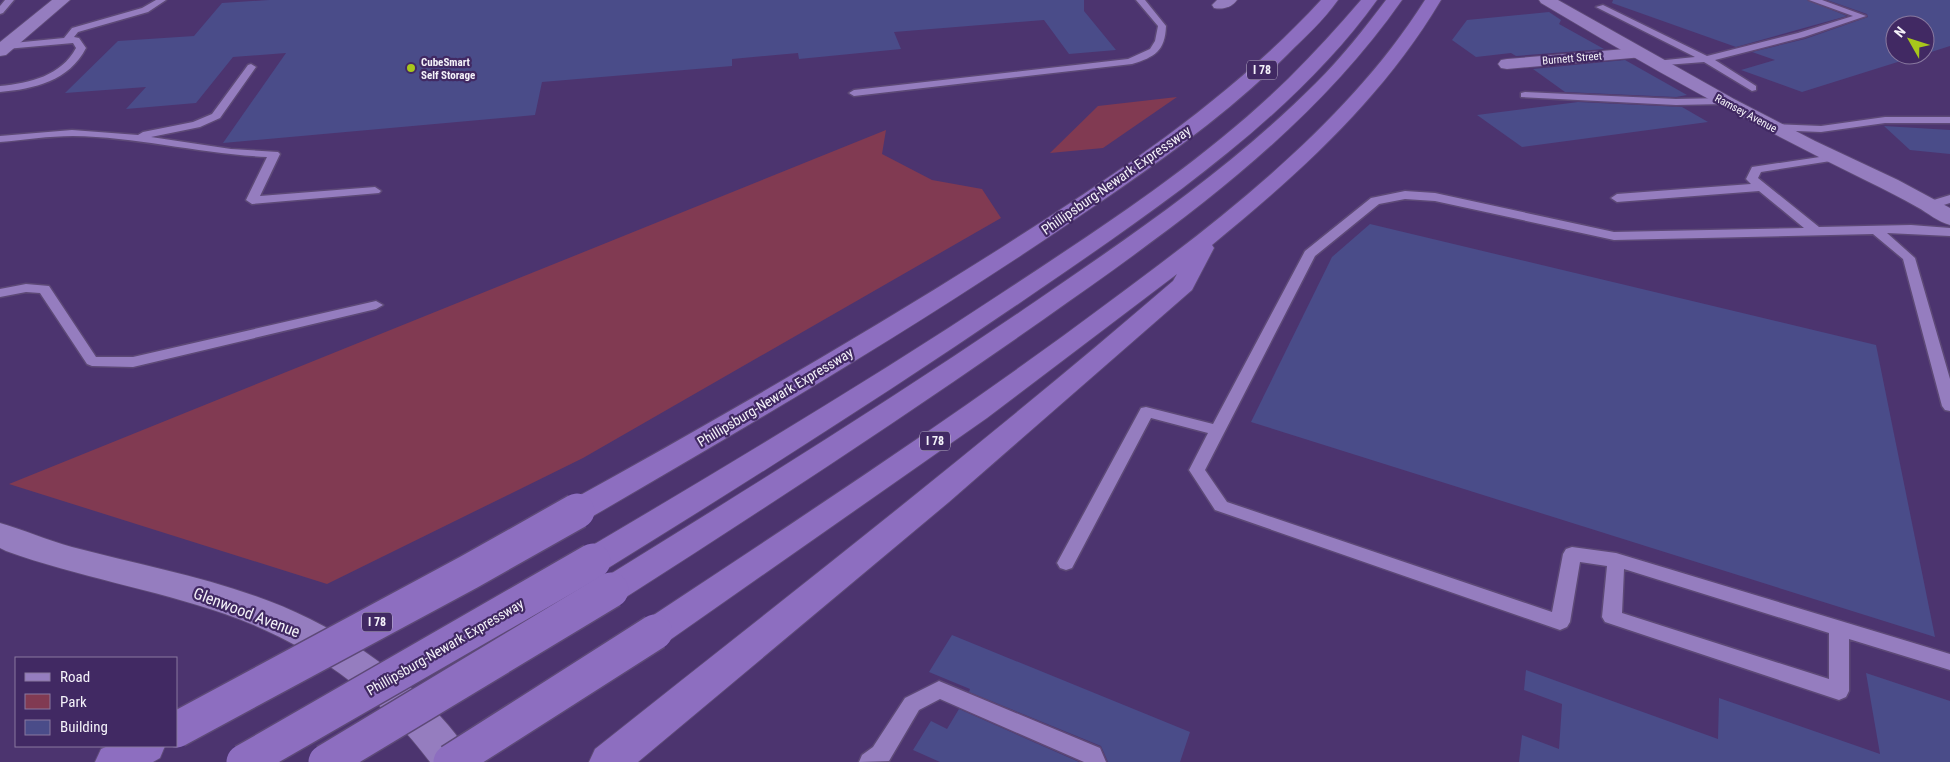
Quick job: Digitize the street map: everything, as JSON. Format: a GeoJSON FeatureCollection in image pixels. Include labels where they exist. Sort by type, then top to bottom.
{"type":"FeatureCollection","features":[{"type":"Feature","properties":{"kind":"highway","name":"Phillipsburg-Newark Expressway"},"geometry":{"type":"LineString","coordinates":[[178,729],[577,512],[820,371],[998,261],[1092,199],[1186,132],[1262,70],[1304,29],[1330,0]]}},
{"type":"Feature","properties":{"kind":"highway","name":"Phillipsburg-Newark Expressway"},"geometry":{"type":"LineString","coordinates":[[326,762],[602,576],[835,414],[1086,248],[1159,195],[1235,136],[1322,56],[1369,0]]}},
{"type":"Feature","properties":{"kind":"highway","name":"Phillipsburg-Newark Expressway"},"geometry":{"type":"LineString","coordinates":[[244,762],[777,486],[940,380],[1140,240],[1273,133],[1340,68],[1370,33],[1394,0]]}},
{"type":"Feature","properties":{"kind":"highway","name":"I 78"},"geometry":{"type":"LineString","coordinates":[[452,762],[655,632],[828,516],[959,425],[1088,331],[1207,238],[1262,191],[1327,131],[1360,98],[1386,67],[1413,32],[1433,0]]}},
{"type":"Feature","properties":{"kind":"highway"},"geometry":{"type":"LineString","coordinates":[[609,762],[938,494],[1094,363],[1183,285],[1207,238]]}},
{"type":"Feature","properties":{"kind":"highway"},"geometry":{"type":"LineString","coordinates":[[115,762],[144,747]]}},
{"type":"Feature","properties":{"kind":"street"},"geometry":{"type":"LineString","coordinates":[[3,48],[62,0]]}},
{"type":"Feature","properties":{"kind":"street","name":"Ramsey Avenue"},"geometry":{"type":"LineString","coordinates":[[1546,0],[1723,101],[1931,206],[1950,218]]}},
{"type":"Feature","properties":{"kind":"street","name":"Burnett Street"},"geometry":{"type":"LineString","coordinates":[[1507,64],[1637,53]]}},
{"type":"Feature","properties":{"kind":"street","name":"Glenwood Avenue"},"geometry":{"type":"LineString","coordinates":[[0,535],[65,558],[202,593],[289,625],[316,638],[397,698],[424,724],[452,762]]}},
{"type":"Feature","properties":{"kind":"lane"},"geometry":{"type":"LineString","coordinates":[[0,11],[10,0]]}},
{"type":"Feature","properties":{"kind":"lane"},"geometry":{"type":"LineString","coordinates":[[66,41],[75,30],[145,10],[162,0]]}},
{"type":"Feature","properties":{"kind":"lane"},"geometry":{"type":"LineString","coordinates":[[854,93],[1129,62],[1145,57],[1159,48],[1162,26],[1140,0]]}},
{"type":"Feature","properties":{"kind":"lane"},"geometry":{"type":"LineString","coordinates":[[1656,64],[1705,58],[1801,35],[1862,16],[1813,0]]}},
{"type":"Feature","properties":{"kind":"lane"},"geometry":{"type":"LineString","coordinates":[[1600,7],[1705,58],[1752,88]]}},
{"type":"Feature","properties":{"kind":"lane"},"geometry":{"type":"LineString","coordinates":[[0,89],[35,83],[59,72],[76,58],[81,48],[76,40],[3,48]]}},
{"type":"Feature","properties":{"kind":"lane"},"geometry":{"type":"LineString","coordinates":[[132,137],[196,125],[216,116],[251,67]]}},
{"type":"Feature","properties":{"kind":"lane"},"geometry":{"type":"LineString","coordinates":[[1524,94],[1676,102],[1723,101]]}},
{"type":"Feature","properties":{"kind":"lane"},"geometry":{"type":"LineString","coordinates":[[1772,127],[1821,129],[1886,120],[1950,120]]}},
{"type":"Feature","properties":{"kind":"lane"},"geometry":{"type":"LineString","coordinates":[[0,139],[72,132],[132,137],[231,152],[274,154],[252,200],[375,191]]}},
{"type":"Feature","properties":{"kind":"lane"},"geometry":{"type":"LineString","coordinates":[[1816,231],[1752,179],[1756,169],[1833,158]]}},
{"type":"Feature","properties":{"kind":"lane"},"geometry":{"type":"LineString","coordinates":[[1616,198],[1763,187]]}},
{"type":"Feature","properties":{"kind":"lane"},"geometry":{"type":"LineString","coordinates":[[1950,232],[1911,229],[1614,236],[1435,197],[1405,195],[1375,201],[1310,254],[1198,470],[1221,506],[1560,622],[1572,554],[1616,560],[1950,662]]}},
{"type":"Feature","properties":{"kind":"lane"},"geometry":{"type":"LineString","coordinates":[[1931,206],[1950,199]]}},
{"type":"Feature","properties":{"kind":"lane"},"geometry":{"type":"LineString","coordinates":[[1876,230],[1909,258],[1950,406]]}},
{"type":"Feature","properties":{"kind":"lane"},"geometry":{"type":"LineString","coordinates":[[0,293],[26,288],[44,289],[92,361],[133,362],[376,305]]}},
{"type":"Feature","properties":{"kind":"lane"},"geometry":{"type":"LineString","coordinates":[[1066,563],[1146,412],[1218,430]]}},
{"type":"Feature","properties":{"kind":"lane"},"geometry":{"type":"LineString","coordinates":[[1616,560],[1612,617],[1839,690],[1839,628]]}},
{"type":"Feature","properties":{"kind":"lane"},"geometry":{"type":"LineString","coordinates":[[870,762],[881,754],[912,704],[939,690],[1092,755],[1095,762]]}},
{"type":"Feature","properties":{"kind":"green space"},"geometry":{"type":"Polygon","coordinates":[[[1177,97],[1103,148],[1050,153],[1098,106],[1177,97]]]}},
{"type":"Feature","properties":{"kind":"green space"},"geometry":{"type":"Polygon","coordinates":[[[886,130],[882,154],[932,180],[982,189],[1001,218],[583,458],[327,584],[9,484],[886,130]]]}},
{"type":"Feature","properties":{"kind":"building"},"geometry":{"type":"Polygon","coordinates":[[[269,0],[1084,0],[1084,11],[1116,50],[1069,54],[1044,20],[894,32],[901,49],[799,59],[798,53],[732,59],[732,66],[542,82],[535,115],[223,143],[286,53],[233,57],[196,103],[126,109],[146,87],[65,93],[118,41],[194,36],[222,3],[269,0]]]}},
{"type":"Feature","properties":{"kind":"building"},"geometry":{"type":"Polygon","coordinates":[[[1613,0],[1807,0],[1847,16],[1736,47],[1612,3],[1613,0]]]}},
{"type":"Feature","properties":{"kind":"building"},"geometry":{"type":"Polygon","coordinates":[[[1827,0],[1950,0],[1950,46],[1935,51],[1935,15],[1885,15],[1885,65],[1888,65],[1802,92],[1741,70],[1775,60],[1752,52],[1805,39],[1868,17],[1867,14],[1827,0]]]}},
{"type":"Feature","properties":{"kind":"building"},"geometry":{"type":"Polygon","coordinates":[[[1549,12],[1561,20],[1559,24],[1604,49],[1516,56],[1511,53],[1476,57],[1452,40],[1467,20],[1549,12]]]}},
{"type":"Feature","properties":{"kind":"building"},"geometry":{"type":"Polygon","coordinates":[[[1625,60],[1687,95],[1676,97],[1565,92],[1533,69],[1625,60]]]}},
{"type":"Feature","properties":{"kind":"building"},"geometry":{"type":"Polygon","coordinates":[[[1578,102],[1682,107],[1708,122],[1522,147],[1477,115],[1578,102]]]}},
{"type":"Feature","properties":{"kind":"building"},"geometry":{"type":"Polygon","coordinates":[[[1884,126],[1950,130],[1950,154],[1910,150],[1884,126]]]}},
{"type":"Feature","properties":{"kind":"building"},"geometry":{"type":"Polygon","coordinates":[[[1370,224],[1876,345],[1935,637],[1251,422],[1332,257],[1370,224]]]}},
{"type":"Feature","properties":{"kind":"building"},"geometry":{"type":"Polygon","coordinates":[[[952,635],[1190,732],[1180,762],[1108,762],[1101,746],[969,692],[970,689],[929,672],[952,635]]]}},
{"type":"Feature","properties":{"kind":"building"},"geometry":{"type":"Polygon","coordinates":[[[1526,670],[1718,739],[1719,698],[1880,754],[1866,673],[1950,701],[1950,762],[1519,762],[1522,735],[1559,749],[1562,704],[1524,690],[1526,670]]]}},
{"type":"Feature","properties":{"kind":"building"},"geometry":{"type":"Polygon","coordinates":[[[959,709],[1079,762],[940,762],[913,750],[931,721],[947,729],[959,709]]]}},
{"type":"Feature","properties":{"kind":"place","name":"CubeSmart Self Storage"},"geometry":{"type":"Point","coordinates":[411,68]}}]}
